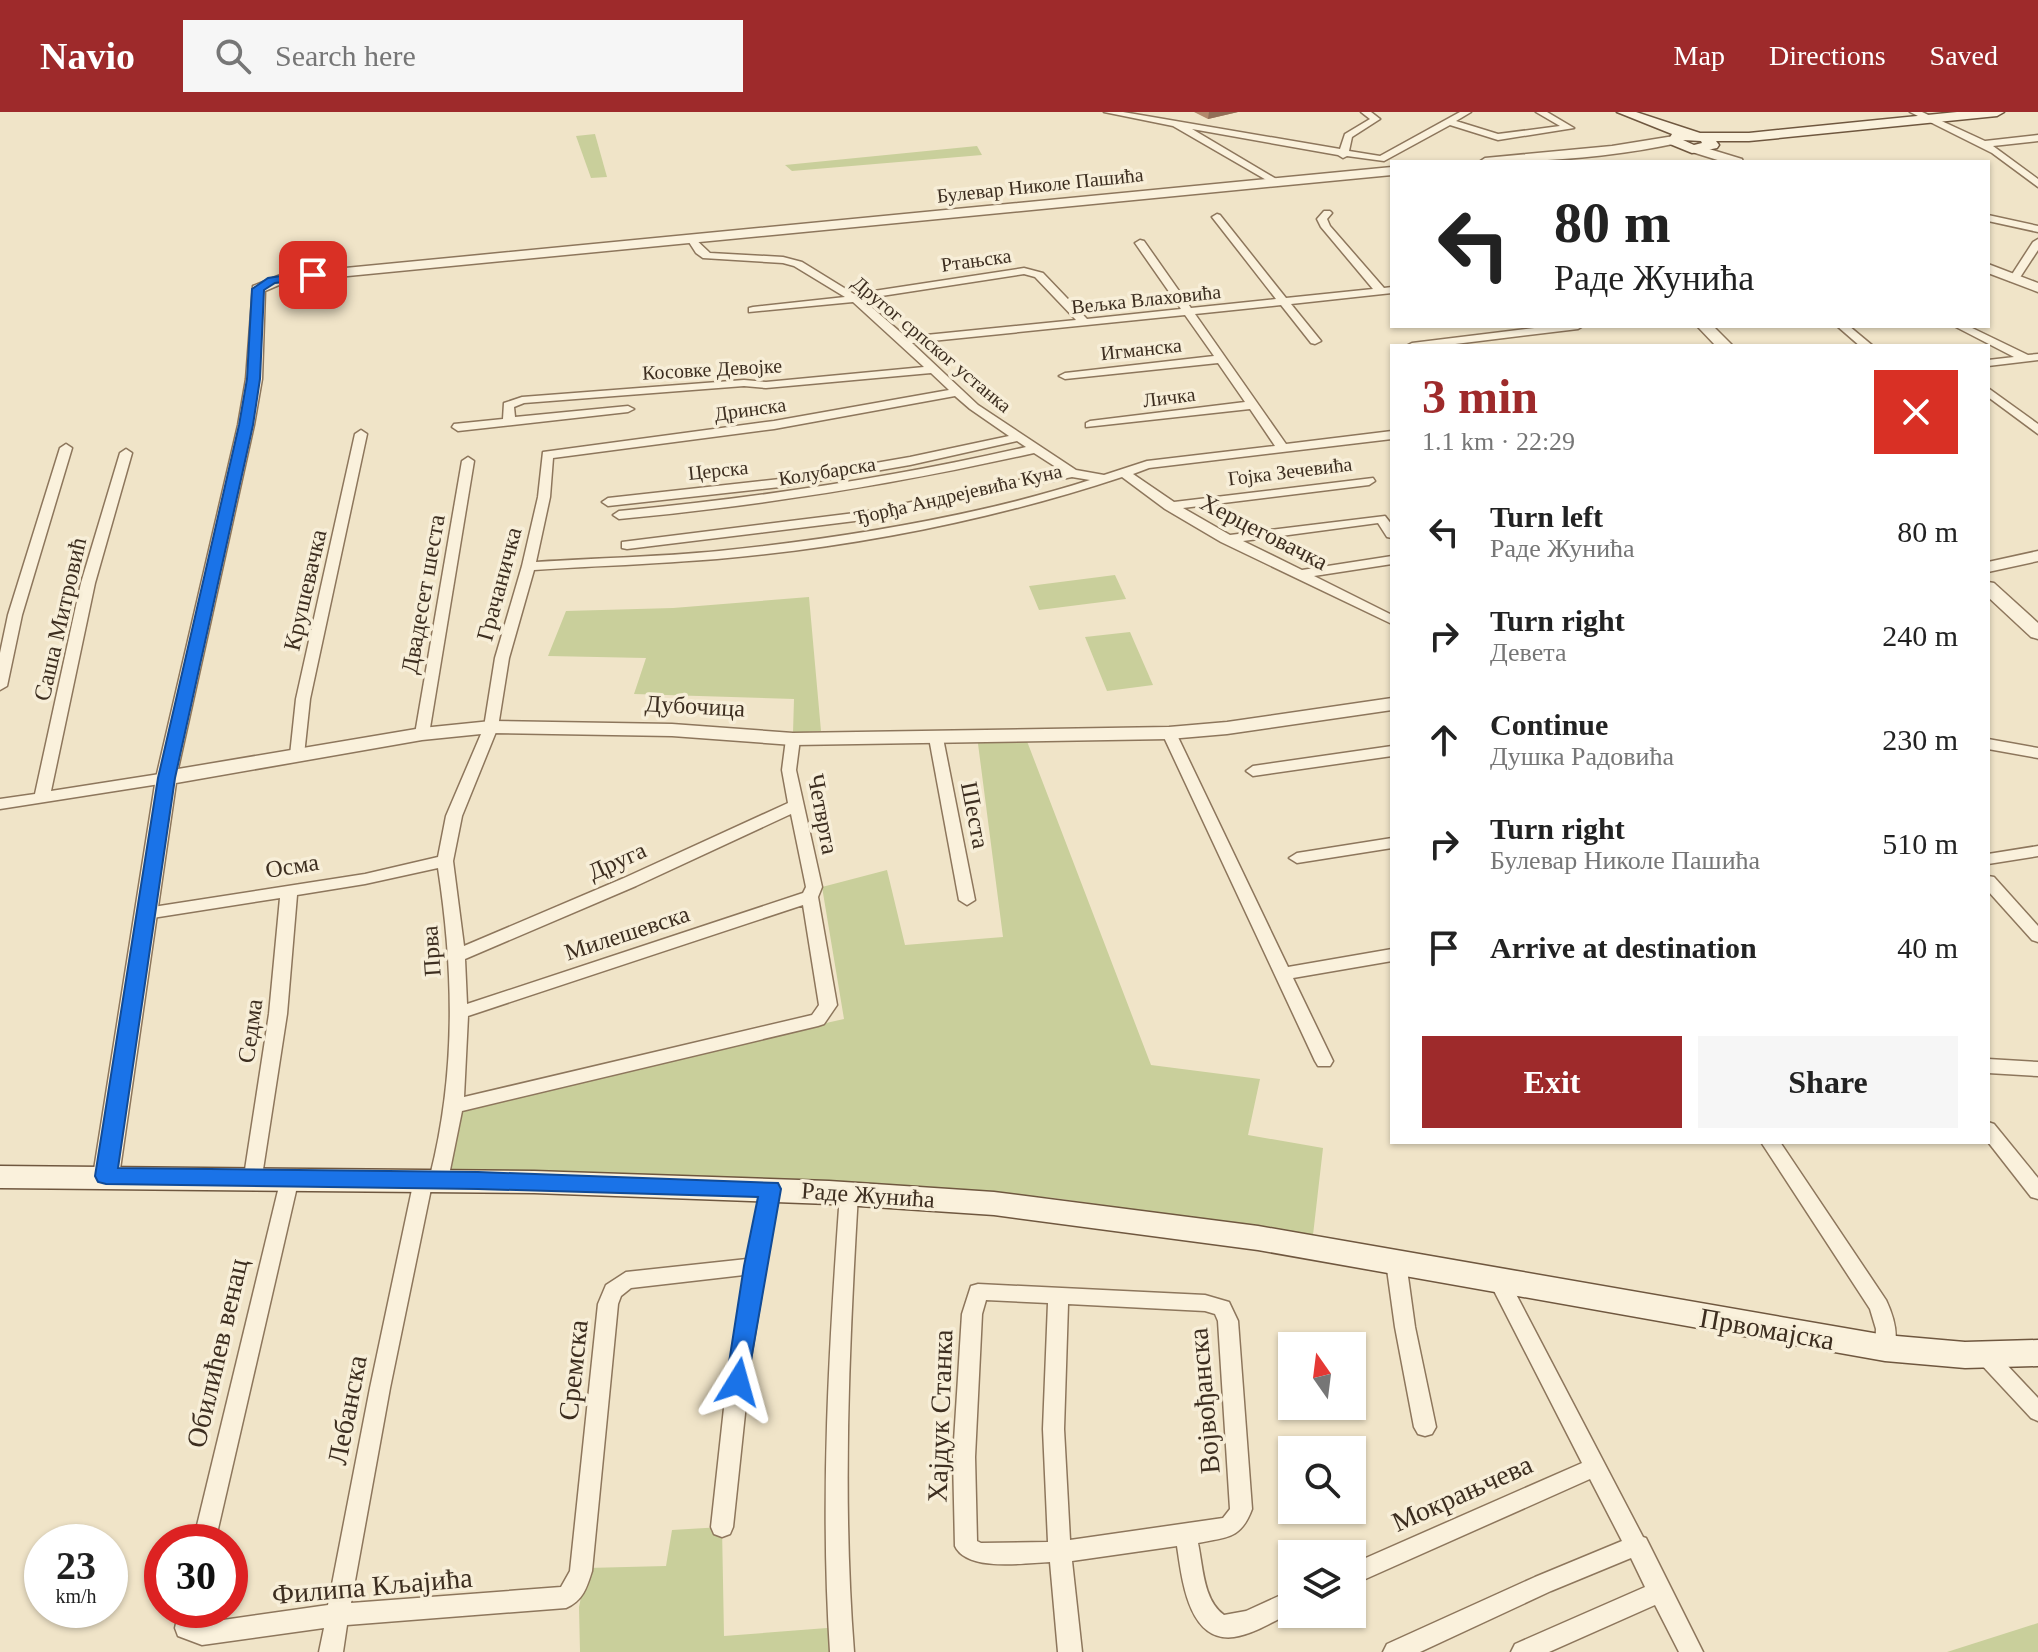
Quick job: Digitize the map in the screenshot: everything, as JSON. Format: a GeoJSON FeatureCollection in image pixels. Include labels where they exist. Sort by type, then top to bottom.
{"type":"FeatureCollection","features":[{"type":"Feature","properties":{"kind":"main road"},"geometry":{"type":"LineString","coordinates":[[1624,112],[1693,142],[1997,112]]}},
{"type":"Feature","properties":{"kind":"main road"},"geometry":{"type":"LineString","coordinates":[[1650,144],[1661,137],[1655,126]]}},
{"type":"Feature","properties":{"kind":"main road"},"geometry":{"type":"LineString","coordinates":[[1734,160],[1727,149],[1743,139]]}},
{"type":"Feature","properties":{"kind":"main road","name":"Раде Жунића"},"geometry":{"type":"LineString","coordinates":[[0,1177],[253,1176],[431,1180],[770,1189],[988,1203],[1114,1217],[1499,1281]]}},
{"type":"Feature","properties":{"kind":"main road","name":"Првомајска"},"geometry":{"type":"LineString","coordinates":[[1499,1281],[1885,1348],[1984,1354],[2038,1353]]}},
{"type":"Feature","properties":{"kind":"street"},"geometry":{"type":"LineString","coordinates":[[1108,112],[1343,155],[1381,159],[1467,112]]}},
{"type":"Feature","properties":{"kind":"street"},"geometry":{"type":"LineString","coordinates":[[1343,155],[1348,136],[1376,119],[1365,112]]}},
{"type":"Feature","properties":{"kind":"street"},"geometry":{"type":"LineString","coordinates":[[1449,122],[1498,137],[1569,128],[1540,112]]}},
{"type":"Feature","properties":{"kind":"street"},"geometry":{"type":"LineString","coordinates":[[1914,112],[1983,144],[2021,167],[2038,184]]}},
{"type":"Feature","properties":{"kind":"street"},"geometry":{"type":"LineString","coordinates":[[1176,124],[1275,182]]}},
{"type":"Feature","properties":{"kind":"street"},"geometry":{"type":"LineString","coordinates":[[1983,144],[2038,138]]}},
{"type":"Feature","properties":{"kind":"street"},"geometry":{"type":"LineString","coordinates":[[1520,160],[1693,142]]}},
{"type":"Feature","properties":{"kind":"street"},"geometry":{"type":"LineString","coordinates":[[1612,150],[1693,142],[1734,160]]}},
{"type":"Feature","properties":{"kind":"street"},"geometry":{"type":"LineString","coordinates":[[2021,167],[2038,170]]}},
{"type":"Feature","properties":{"kind":"street","name":"Булевар Николе Пашића"},"geometry":{"type":"LineString","coordinates":[[166,778],[246,425],[254,379],[258,289],[283,278],[1390,171]]}},
{"type":"Feature","properties":{"kind":"street"},"geometry":{"type":"LineString","coordinates":[[1327,213],[1322,219],[1326,227],[1386,290]]}},
{"type":"Feature","properties":{"kind":"street"},"geometry":{"type":"LineString","coordinates":[[1217,217],[1315,341]]}},
{"type":"Feature","properties":{"kind":"street"},"geometry":{"type":"LineString","coordinates":[[1990,218],[2038,229]]}},
{"type":"Feature","properties":{"kind":"street","name":"Другог српског устанка"},"geometry":{"type":"LineString","coordinates":[[692,239],[707,256],[793,262],[854,298],[956,392],[1020,437],[1072,473],[1103,478]]}},
{"type":"Feature","properties":{"kind":"street"},"geometry":{"type":"LineString","coordinates":[[2014,279],[2038,242]]}},
{"type":"Feature","properties":{"kind":"street"},"geometry":{"type":"LineString","coordinates":[[1140,243],[1283,448]]}},
{"type":"Feature","properties":{"kind":"street"},"geometry":{"type":"LineString","coordinates":[[1990,269],[2038,288]]}},
{"type":"Feature","properties":{"kind":"street","name":"Ртањска"},"geometry":{"type":"LineString","coordinates":[[753,310],[854,298],[1024,271],[1039,275],[1085,323]]}},
{"type":"Feature","properties":{"kind":"street","name":"Вељка Влаховића"},"geometry":{"type":"LineString","coordinates":[[904,341],[1386,290]]}},
{"type":"Feature","properties":{"kind":"street"},"geometry":{"type":"LineString","coordinates":[[1429,344],[1561,328]]}},
{"type":"Feature","properties":{"kind":"street"},"geometry":{"type":"LineString","coordinates":[[1706,328],[1723,344]]}},
{"type":"Feature","properties":{"kind":"street"},"geometry":{"type":"LineString","coordinates":[[1844,328],[1864,344]]}},
{"type":"Feature","properties":{"kind":"street"},"geometry":{"type":"LineString","coordinates":[[1964,328],[2032,358]]}},
{"type":"Feature","properties":{"kind":"street"},"geometry":{"type":"LineString","coordinates":[[1990,363],[2032,358]]}},
{"type":"Feature","properties":{"kind":"street","name":"Игманска"},"geometry":{"type":"LineString","coordinates":[[1065,376],[1221,359]]}},
{"type":"Feature","properties":{"kind":"street","name":"Косовке Девојке"},"geometry":{"type":"LineString","coordinates":[[509,421],[508,405],[522,400],[744,383],[766,385],[934,369]]}},
{"type":"Feature","properties":{"kind":"street","name":"Дринска"},"geometry":{"type":"LineString","coordinates":[[548,454],[774,425],[956,392]]}},
{"type":"Feature","properties":{"kind":"street"},"geometry":{"type":"LineString","coordinates":[[1990,393],[2038,430]]}},
{"type":"Feature","properties":{"kind":"street","name":"Личка"},"geometry":{"type":"LineString","coordinates":[[1090,425],[1252,405]]}},
{"type":"Feature","properties":{"kind":"street","name":"Косовке Девојке"},"geometry":{"type":"LineString","coordinates":[[458,427],[628,409]]}},
{"type":"Feature","properties":{"kind":"street","name":"Крушевачка"},"geometry":{"type":"LineString","coordinates":[[297,755],[303,699],[361,434]]}},
{"type":"Feature","properties":{"kind":"street","name":"Ђорђа Андрејевића Куна"},"geometry":{"type":"LineString","coordinates":[[529,566],[731,554],[885,533],[1049,497],[1147,465],[1390,435]]}},
{"type":"Feature","properties":{"kind":"street","name":"Церска"},"geometry":{"type":"LineString","coordinates":[[608,502],[803,480],[1020,437]]}},
{"type":"Feature","properties":{"kind":"street"},"geometry":{"type":"LineString","coordinates":[[0,686],[15,615],[66,448]]}},
{"type":"Feature","properties":{"kind":"street","name":"Колубарска"},"geometry":{"type":"LineString","coordinates":[[619,515],[789,498],[864,486],[1038,448]]}},
{"type":"Feature","properties":{"kind":"street","name":"Саша Митровић"},"geometry":{"type":"LineString","coordinates":[[42,798],[88,583],[126,453]]}},
{"type":"Feature","properties":{"kind":"street","name":"Грачаничка"},"geometry":{"type":"LineString","coordinates":[[491,727],[502,658],[529,566],[544,497],[548,454]]}},
{"type":"Feature","properties":{"kind":"street","name":"Двадесет шеста"},"geometry":{"type":"LineString","coordinates":[[422,734],[468,461]]}},
{"type":"Feature","properties":{"kind":"street","name":"Херцеговачка"},"geometry":{"type":"LineString","coordinates":[[1123,472],[1169,506],[1226,539],[1390,619]]}},
{"type":"Feature","properties":{"kind":"street"},"geometry":{"type":"LineString","coordinates":[[627,545],[848,519],[1072,473]]}},
{"type":"Feature","properties":{"kind":"street","name":"Гојка Зечевића"},"geometry":{"type":"LineString","coordinates":[[1169,506],[1369,481]]}},
{"type":"Feature","properties":{"kind":"street"},"geometry":{"type":"LineString","coordinates":[[1226,539],[1381,519],[1390,531]]}},
{"type":"Feature","properties":{"kind":"street"},"geometry":{"type":"LineString","coordinates":[[1990,567],[2038,556]]}},
{"type":"Feature","properties":{"kind":"street"},"geometry":{"type":"LineString","coordinates":[[1298,575],[1390,560]]}},
{"type":"Feature","properties":{"kind":"street"},"geometry":{"type":"LineString","coordinates":[[1990,589],[2038,633]]}},
{"type":"Feature","properties":{"kind":"street","name":"Дубочица"},"geometry":{"type":"LineString","coordinates":[[1,806],[422,734],[491,727],[672,730],[793,739],[1169,733],[1227,728],[1390,704]]}},
{"type":"Feature","properties":{"kind":"street","name":"Прва"},"geometry":{"type":"LineString","coordinates":[[431,1180],[455,1106],[457,956],[445,861],[454,816],[491,727]]}},
{"type":"Feature","properties":{"kind":"street"},"geometry":{"type":"LineString","coordinates":[[1169,733],[1324,1061]]}},
{"type":"Feature","properties":{"kind":"street","name":"Шеста"},"geometry":{"type":"LineString","coordinates":[[936,738],[967,900]]}},
{"type":"Feature","properties":{"kind":"street","name":"Четврта"},"geometry":{"type":"LineString","coordinates":[[455,1106],[818,1020],[828,1005],[810,897],[814,887],[789,770],[793,739]]}},
{"type":"Feature","properties":{"kind":"street"},"geometry":{"type":"LineString","coordinates":[[1990,744],[2038,753]]}},
{"type":"Feature","properties":{"kind":"street"},"geometry":{"type":"LineString","coordinates":[[1253,771],[1390,751]]}},
{"type":"Feature","properties":{"kind":"street"},"geometry":{"type":"LineString","coordinates":[[106,1176],[166,778]]}},
{"type":"Feature","properties":{"kind":"street","name":"Друга"},"geometry":{"type":"LineString","coordinates":[[457,956],[795,806]]}},
{"type":"Feature","properties":{"kind":"street"},"geometry":{"type":"LineString","coordinates":[[1297,858],[1390,843]]}},
{"type":"Feature","properties":{"kind":"street"},"geometry":{"type":"LineString","coordinates":[[1990,859],[2038,851]]}},
{"type":"Feature","properties":{"kind":"street","name":"Осма"},"geometry":{"type":"LineString","coordinates":[[146,913],[289,891],[445,861]]}},
{"type":"Feature","properties":{"kind":"street"},"geometry":{"type":"LineString","coordinates":[[1990,883],[2038,936]]}},
{"type":"Feature","properties":{"kind":"street","name":"Седма"},"geometry":{"type":"LineString","coordinates":[[253,1176],[278,1014],[289,891]]}},
{"type":"Feature","properties":{"kind":"street","name":"Милешевска"},"geometry":{"type":"LineString","coordinates":[[458,1013],[810,897]]}},
{"type":"Feature","properties":{"kind":"street"},"geometry":{"type":"LineString","coordinates":[[1283,974],[1390,955]]}},
{"type":"Feature","properties":{"kind":"street"},"geometry":{"type":"LineString","coordinates":[[1990,1066],[2038,1069]]}},
{"type":"Feature","properties":{"kind":"street"},"geometry":{"type":"LineString","coordinates":[[1990,1132],[2038,1192]]}},
{"type":"Feature","properties":{"kind":"street"},"geometry":{"type":"LineString","coordinates":[[1771,1144],[1879,1306],[1886,1329],[1885,1348]]}},
{"type":"Feature","properties":{"kind":"street","name":"Обилићев венац"},"geometry":{"type":"LineString","coordinates":[[208,1524],[290,1178]]}},
{"type":"Feature","properties":{"kind":"street","name":"Лебанска"},"geometry":{"type":"LineString","coordinates":[[331,1652],[336,1615],[431,1180]]}},
{"type":"Feature","properties":{"kind":"street"},"geometry":{"type":"LineString","coordinates":[[722,1527],[729,1441],[755,1266],[770,1189]]}},
{"type":"Feature","properties":{"kind":"street"},"geometry":{"type":"LineString","coordinates":[[842,1652],[836,1513],[841,1314],[849,1194]]}},
{"type":"Feature","properties":{"kind":"street"},"geometry":{"type":"LineString","coordinates":[[1396,1262],[1425,1427]]}},
{"type":"Feature","properties":{"kind":"street","name":"Сремска"},"geometry":{"type":"LineString","coordinates":[[566,1597],[575,1588],[581,1571],[608,1304],[613,1291],[626,1280],[755,1266]]}},
{"type":"Feature","properties":{"kind":"street"},"geometry":{"type":"LineString","coordinates":[[1499,1281],[1691,1652]]}},
{"type":"Feature","properties":{"kind":"street","name":"Војвођанска"},"geometry":{"type":"LineString","coordinates":[[978,1292],[1205,1303],[1222,1308],[1228,1321],[1241,1509],[1237,1520],[1228,1527],[1186,1535]]}},
{"type":"Feature","properties":{"kind":"street","name":"Хајдук Станка"},"geometry":{"type":"LineString","coordinates":[[978,1292],[972,1314],[966,1413],[964,1542],[978,1553],[1059,1552]]}},
{"type":"Feature","properties":{"kind":"street"},"geometry":{"type":"LineString","coordinates":[[1059,1295],[1054,1402],[1059,1552],[1070,1652]]}},
{"type":"Feature","properties":{"kind":"street"},"geometry":{"type":"LineString","coordinates":[[1984,1354],[2038,1412]]}},
{"type":"Feature","properties":{"kind":"street","name":"Мокрањчева"},"geometry":{"type":"LineString","coordinates":[[1366,1569],[1597,1466]]}},
{"type":"Feature","properties":{"kind":"street"},"geometry":{"type":"LineString","coordinates":[[1059,1552],[1186,1535],[1203,1612],[1211,1623],[1222,1627],[1238,1625],[1278,1607]]}},
{"type":"Feature","properties":{"kind":"street"},"geometry":{"type":"LineString","coordinates":[[1395,1652],[1543,1584],[1638,1545]]}},
{"type":"Feature","properties":{"kind":"street"},"geometry":{"type":"LineString","coordinates":[[1523,1652],[1661,1591]]}},
{"type":"Feature","properties":{"kind":"street","name":"Филипа Кљајића"},"geometry":{"type":"LineString","coordinates":[[191,1628],[192,1632],[216,1633],[336,1615],[566,1597]]}},
{"type":"Feature","properties":{"kind":"green space"},"geometry":{"type":"Polygon","coordinates":[[[595,134],[607,177],[591,178],[576,136],[595,134]]]}},
{"type":"Feature","properties":{"kind":"green space"},"geometry":{"type":"Polygon","coordinates":[[[977,146],[982,155],[792,171],[785,165],[977,146]]]}},
{"type":"Feature","properties":{"kind":"green space"},"geometry":{"type":"Polygon","coordinates":[[[1115,575],[1126,599],[1039,610],[1029,586],[1115,575]]]}},
{"type":"Feature","properties":{"kind":"green space"},"geometry":{"type":"Polygon","coordinates":[[[809,597],[821,731],[793,733],[794,699],[634,694],[646,658],[548,656],[566,611],[673,608],[809,597]]]}},
{"type":"Feature","properties":{"kind":"green space"},"geometry":{"type":"Polygon","coordinates":[[[1130,632],[1153,685],[1107,691],[1085,637],[1130,632]]]}},
{"type":"Feature","properties":{"kind":"green space"},"geometry":{"type":"Polygon","coordinates":[[[977,736],[1025,736],[1151,1065],[1260,1079],[1248,1135],[1323,1148],[1313,1235],[1054,1198],[888,1184],[452,1169],[455,1106],[844,1019],[822,887],[887,870],[905,945],[1003,937],[977,736]]]}},
{"type":"Feature","properties":{"kind":"green space"},"geometry":{"type":"Polygon","coordinates":[[[722,1527],[724,1636],[840,1627],[842,1652],[580,1652],[579,1607],[587,1568],[666,1566],[672,1530],[722,1527]]]}},
{"type":"Feature","properties":{"kind":"green space"},"geometry":{"type":"Polygon","coordinates":[[[2038,1623],[2038,1652],[1947,1652],[2038,1623]]]}},
{"type":"Feature","properties":{"kind":"route"},"geometry":{"type":"LineString","coordinates":[[313,275],[272,280],[258,289],[254,379],[166,778],[106,1176],[478,1180],[770,1189],[738,1382]]}}]}
